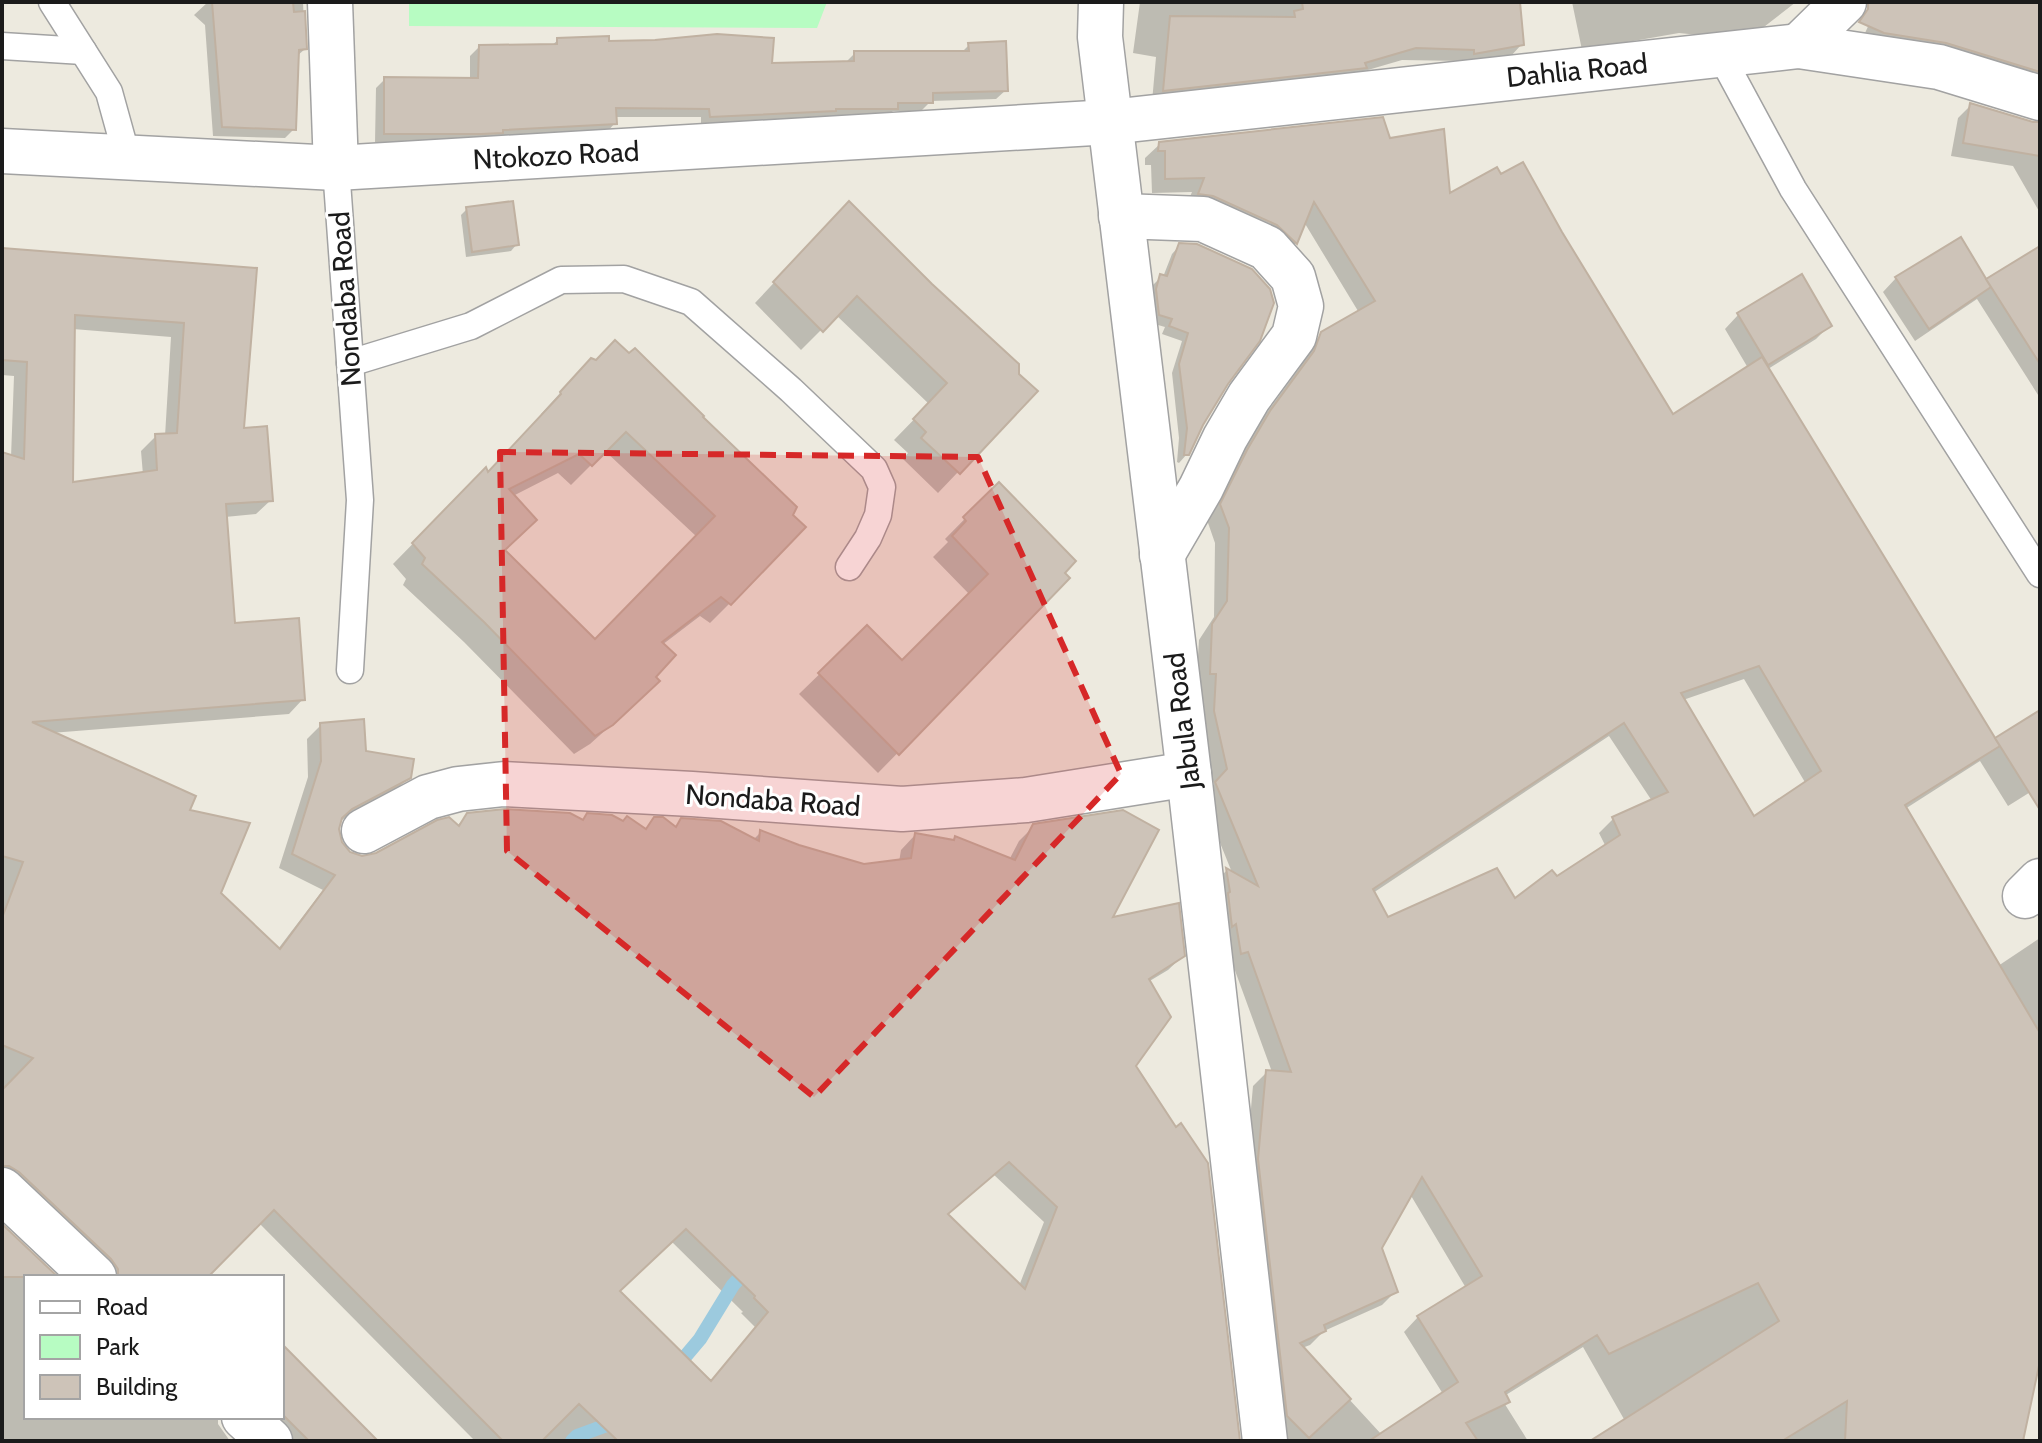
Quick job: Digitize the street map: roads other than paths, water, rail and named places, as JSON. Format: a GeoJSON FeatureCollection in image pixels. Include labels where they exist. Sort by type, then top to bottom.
{"type":"FeatureCollection","features":[{"type":"Feature","properties":{"kind":"street"},"geometry":{"type":"LineString","coordinates":[[330,2],[336,168]]}},
{"type":"Feature","properties":{"kind":"street","name":"Jabula Road"},"geometry":{"type":"LineString","coordinates":[[1101,2],[1100,37],[1265,1441]]}},
{"type":"Feature","properties":{"kind":"street"},"geometry":{"type":"LineString","coordinates":[[1799,46],[1844,2]]}},
{"type":"Feature","properties":{"kind":"street","name":"Dahlia Road"},"geometry":{"type":"LineString","coordinates":[[1110,122],[1799,46],[1939,67],[2040,98]]}},
{"type":"Feature","properties":{"kind":"street","name":"Ntokozo Road"},"geometry":{"type":"LineString","coordinates":[[2,151],[336,168],[1110,122]]}},
{"type":"Feature","properties":{"kind":"street"},"geometry":{"type":"LineString","coordinates":[[1121,216],[1203,219],[1267,248],[1293,277],[1301,306],[1294,336],[1241,411],[1162,555]]}},
{"type":"Feature","properties":{"kind":"street","name":"Nondaba Road"},"geometry":{"type":"LineString","coordinates":[[364,831],[428,797],[458,789],[504,784],[902,809],[1026,800],[1189,774]]}},
{"type":"Feature","properties":{"kind":"street"},"geometry":{"type":"LineString","coordinates":[[2,1190],[92,1275]]}},
{"type":"Feature","properties":{"kind":"street"},"geometry":{"type":"LineString","coordinates":[[246,1419],[270,1441]]}},
{"type":"Feature","properties":{"kind":"lane"},"geometry":{"type":"LineString","coordinates":[[52,2],[109,92],[127,157]]}},
{"type":"Feature","properties":{"kind":"lane"},"geometry":{"type":"LineString","coordinates":[[2,46],[83,51]]}},
{"type":"Feature","properties":{"kind":"lane"},"geometry":{"type":"LineString","coordinates":[[1720,54],[1793,189],[2040,574]]}},
{"type":"Feature","properties":{"kind":"lane","name":"Nondaba Road"},"geometry":{"type":"LineString","coordinates":[[336,168],[360,500],[350,670]]}},
{"type":"Feature","properties":{"kind":"lane"},"geometry":{"type":"LineString","coordinates":[[350,363],[471,326],[561,280],[624,279],[691,302],[791,390],[874,469],[882,487],[878,515],[868,538],[849,567]]}},
{"type":"Feature","properties":{"kind":"waterway"},"geometry":{"type":"LineString","coordinates":[[673,1371],[700,1339],[733,1285],[751,1266]]}},
{"type":"Feature","properties":{"kind":"waterway"},"geometry":{"type":"LineString","coordinates":[[572,1441],[577,1436],[618,1421]]}}]}
